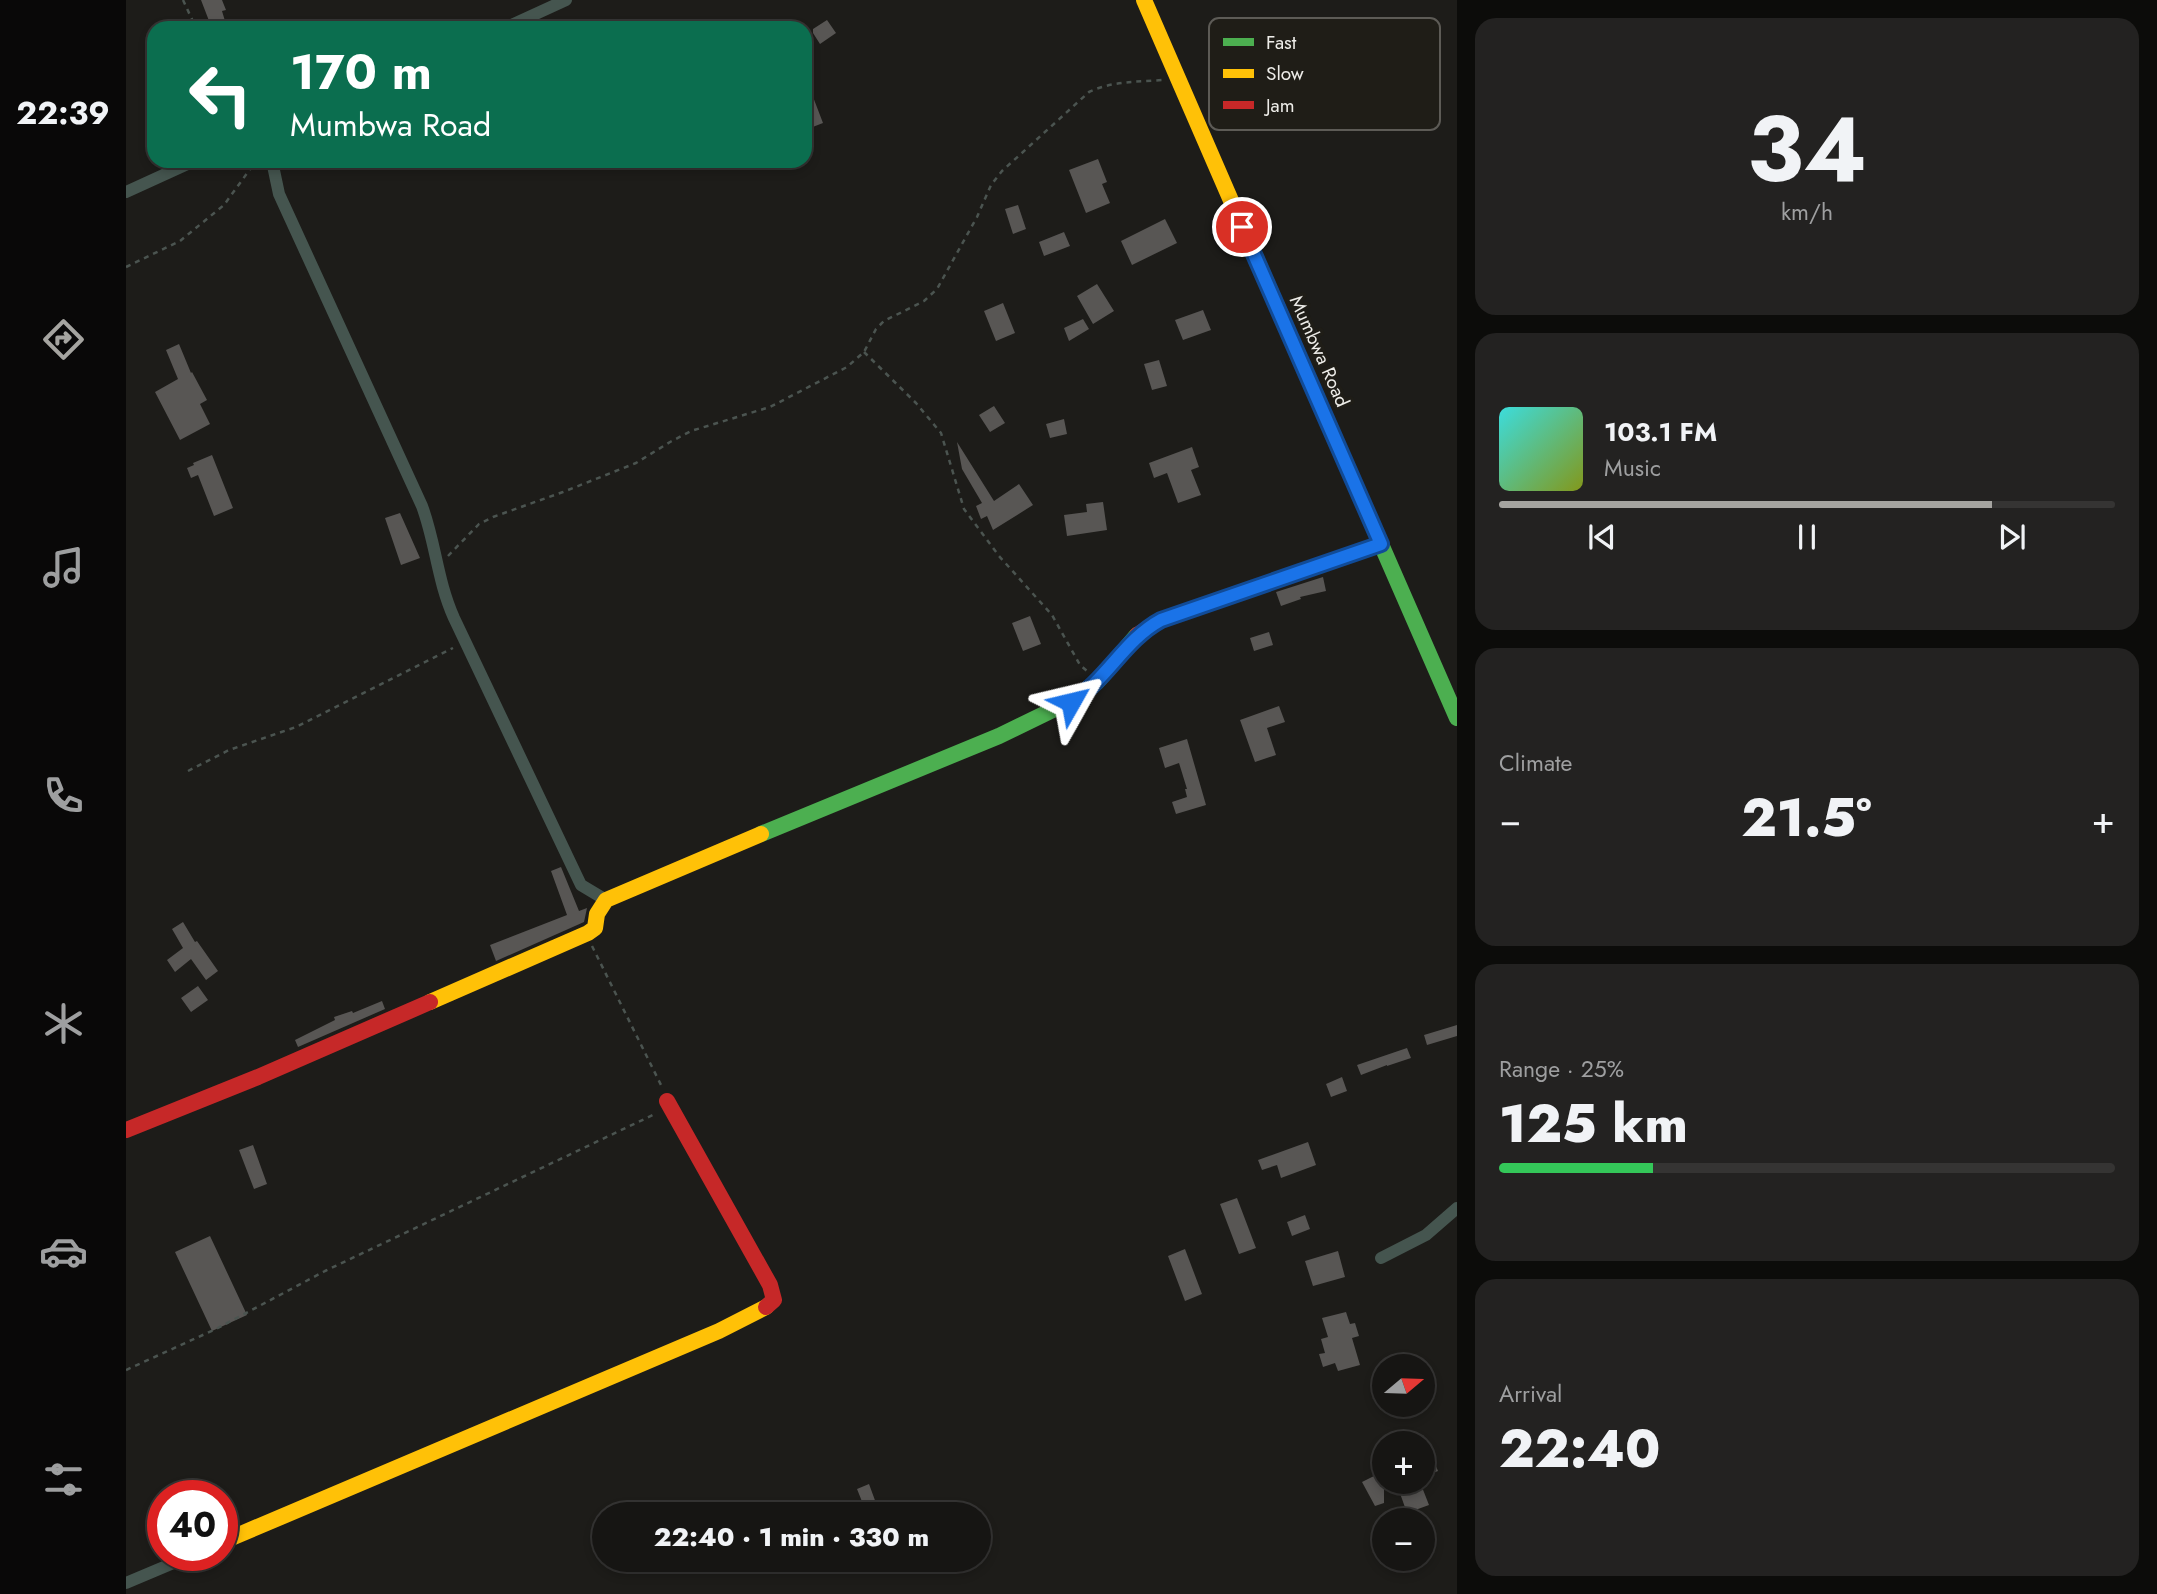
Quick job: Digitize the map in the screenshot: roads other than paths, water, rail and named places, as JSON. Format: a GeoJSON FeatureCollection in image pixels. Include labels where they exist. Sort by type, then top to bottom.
{"type":"FeatureCollection","features":[{"type":"Feature","properties":{"kind":"street"},"geometry":{"type":"LineString","coordinates":[[520,21],[566,0]]}},
{"type":"Feature","properties":{"kind":"street","name":"Mumbwa Road"},"geometry":{"type":"LineString","coordinates":[[1144,0],[1457,718]]}},
{"type":"Feature","properties":{"kind":"street"},"geometry":{"type":"LineString","coordinates":[[126,192],[179,168]]}},
{"type":"Feature","properties":{"kind":"street"},"geometry":{"type":"LineString","coordinates":[[273,168],[279,194],[422,506],[446,599],[581,885],[606,900]]}},
{"type":"Feature","properties":{"kind":"street"},"geometry":{"type":"LineString","coordinates":[[126,1130],[258,1077],[588,933],[595,928],[597,914],[606,900],[1071,702],[1097,682],[1145,628],[1161,620],[1381,544]]}},
{"type":"Feature","properties":{"kind":"street"},"geometry":{"type":"LineString","coordinates":[[238,1535],[719,1331],[769,1306],[774,1300],[770,1285],[667,1101]]}},
{"type":"Feature","properties":{"kind":"street"},"geometry":{"type":"LineString","coordinates":[[1381,1258],[1426,1235],[1457,1208]]}},
{"type":"Feature","properties":{"kind":"street"},"geometry":{"type":"LineString","coordinates":[[126,1583],[154,1571]]}}]}
